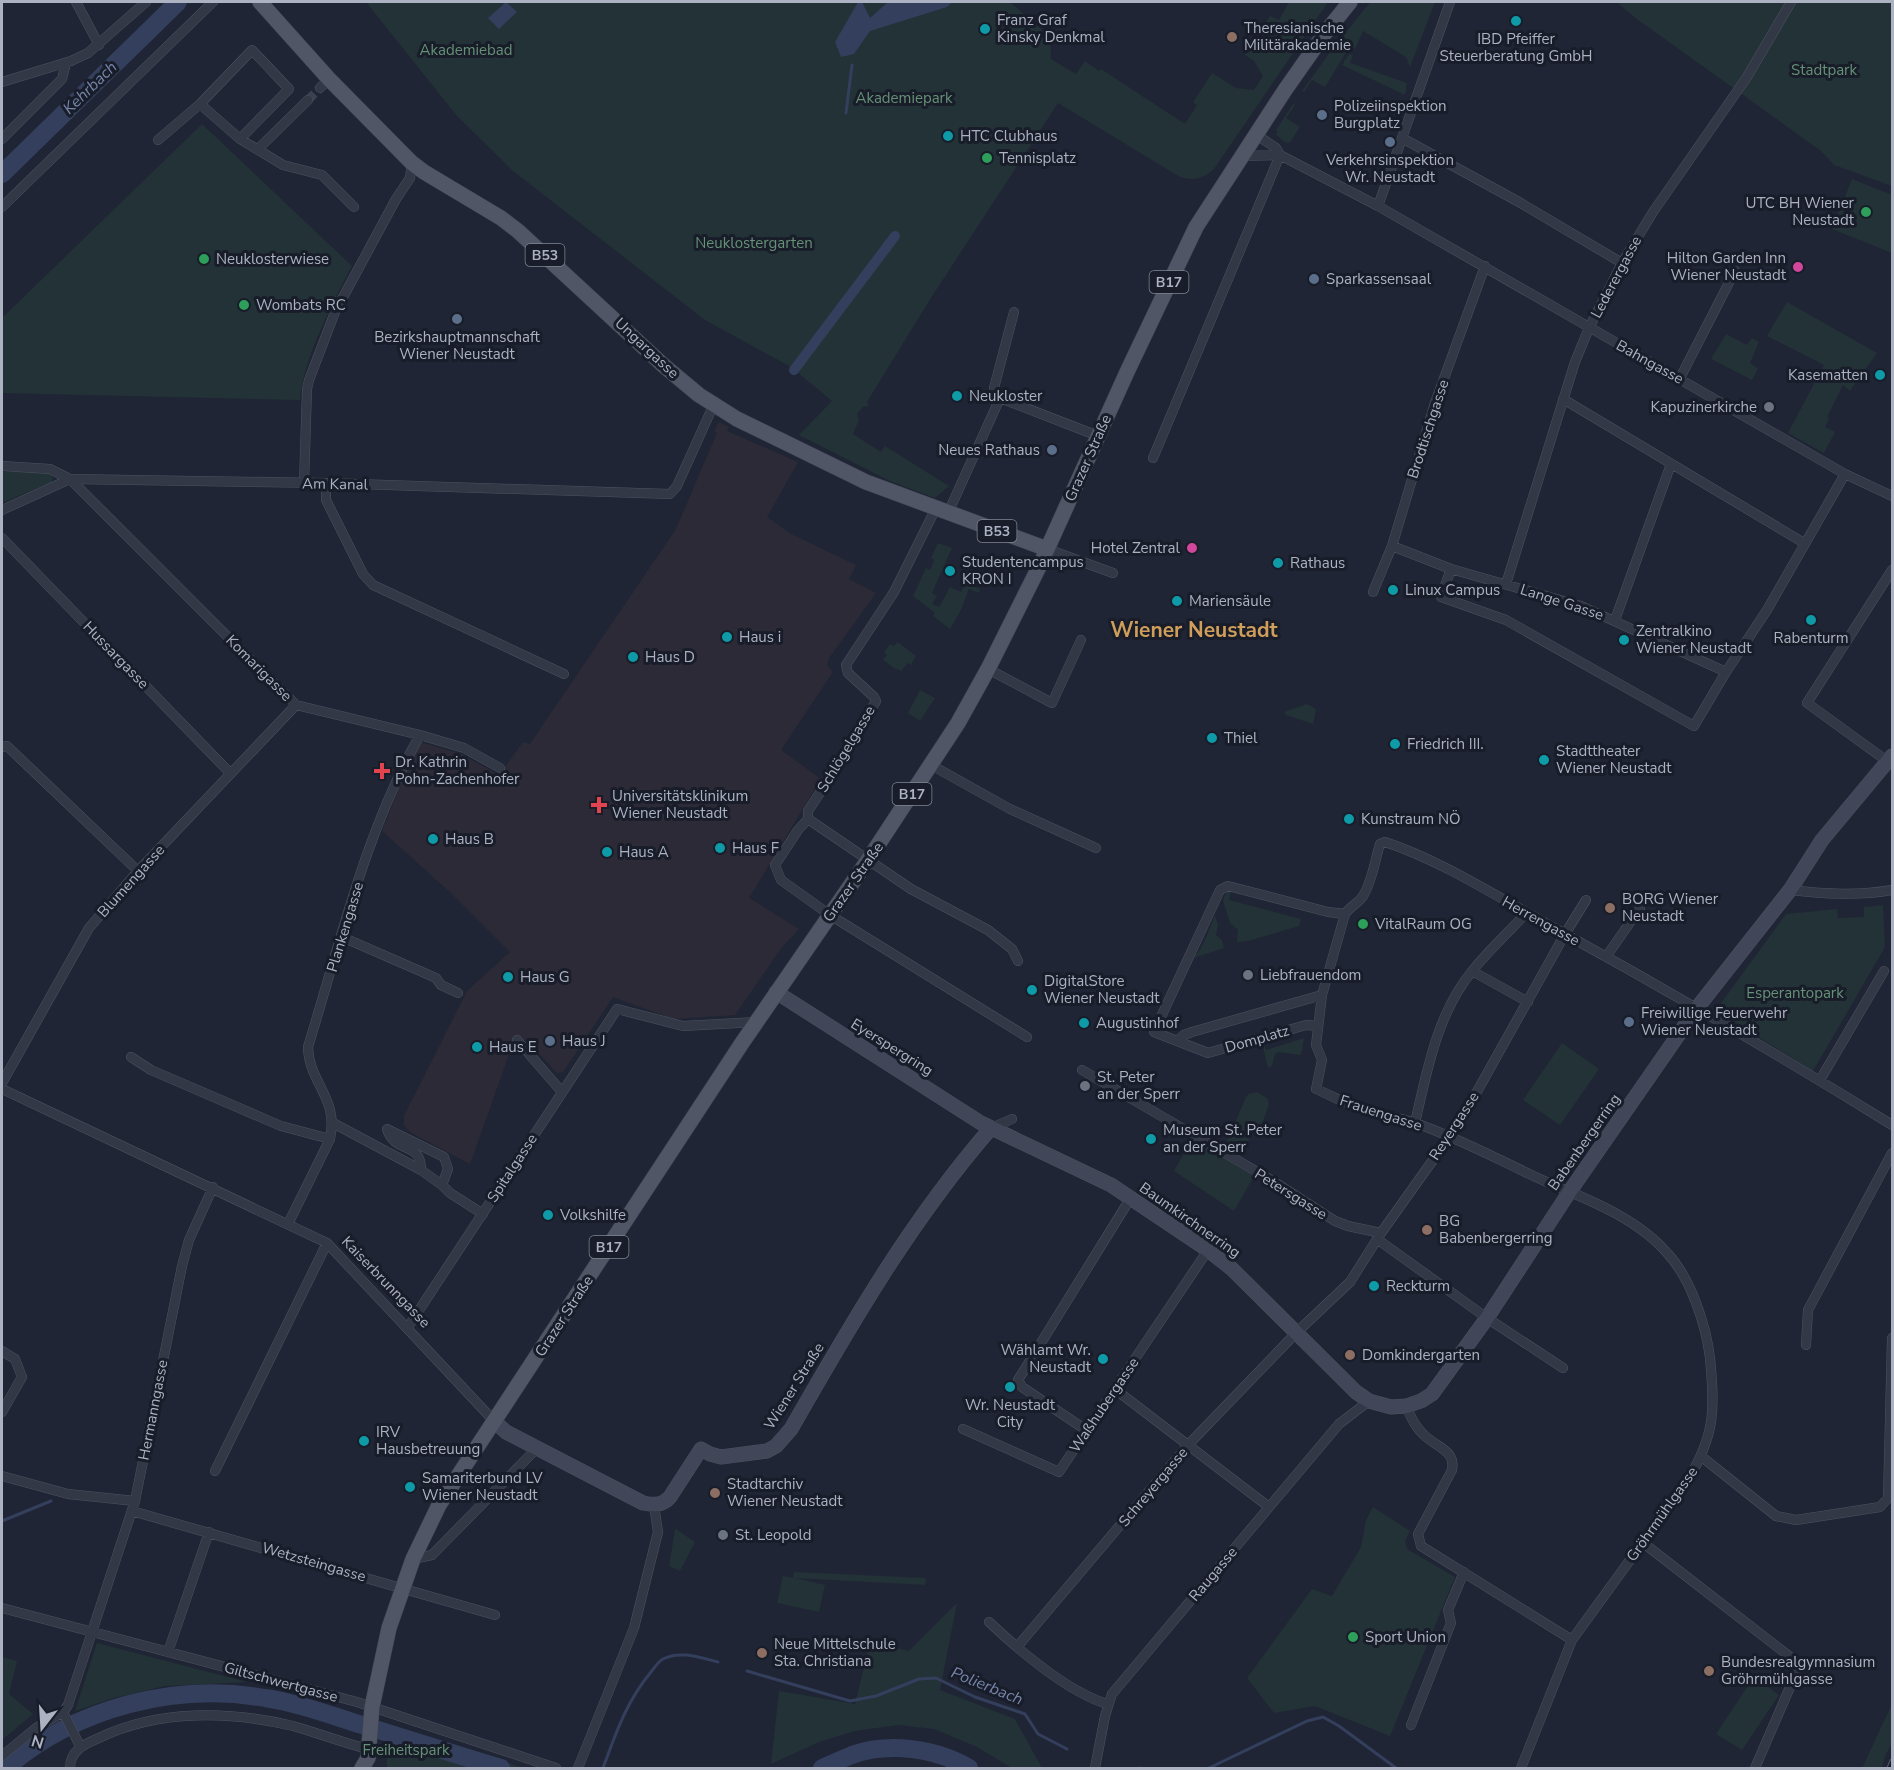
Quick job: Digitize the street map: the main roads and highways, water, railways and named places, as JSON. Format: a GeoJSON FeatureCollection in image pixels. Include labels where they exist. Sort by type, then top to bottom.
{"type":"FeatureCollection","features":[{"type":"Feature","properties":{"kind":"main road","name":"Ungargasse"},"geometry":{"type":"LineString","coordinates":[[260,2],[325,83],[412,163],[518,231],[663,365],[714,404],[737,419],[866,482],[1047,549]]}},
{"type":"Feature","properties":{"kind":"main road","name":"Grazer Straße"},"geometry":{"type":"LineString","coordinates":[[369,1744],[389,1628],[413,1559],[439,1505],[776,992],[932,765],[988,669],[1047,549],[1188,242],[1255,134],[1324,33],[1350,2]]}},
{"type":"Feature","properties":{"kind":"water"},"geometry":{"type":"Polygon","coordinates":[[[506,2],[517,12],[499,29],[488,18],[506,2]]]}},
{"type":"Feature","properties":{"kind":"water"},"geometry":{"type":"Polygon","coordinates":[[[858,2],[862,2],[870,18],[888,2],[952,2],[947,7],[870,31],[854,54],[841,57],[835,42],[858,2]]]}},
{"type":"Feature","properties":{"kind":"waterway","name":"Kehrbach"},"geometry":{"type":"LineString","coordinates":[[2,174],[178,2]]}},
{"type":"Feature","properties":{"kind":"waterway"},"geometry":{"type":"LineString","coordinates":[[846,113],[852,65]]}},
{"type":"Feature","properties":{"kind":"waterway"},"geometry":{"type":"LineString","coordinates":[[794,370],[895,236]]}},
{"type":"Feature","properties":{"kind":"waterway"},"geometry":{"type":"LineString","coordinates":[[2,1521],[51,1501]]}},
{"type":"Feature","properties":{"kind":"waterway"},"geometry":{"type":"LineString","coordinates":[[603,1768],[628,1706],[642,1683],[660,1661],[670,1656],[683,1655],[718,1662]]}},
{"type":"Feature","properties":{"kind":"waterway","name":"Polierbach"},"geometry":{"type":"LineString","coordinates":[[747,1671],[850,1701],[876,1696],[919,1679],[936,1678],[975,1697],[1025,1714],[1038,1734],[1067,1749]]}},
{"type":"Feature","properties":{"kind":"waterway"},"geometry":{"type":"LineString","coordinates":[[6,1768],[33,1747],[95,1715],[162,1697],[196,1694],[231,1694],[290,1703],[501,1768]]}},
{"type":"Feature","properties":{"kind":"waterway","name":"Polierbach"},"geometry":{"type":"LineString","coordinates":[[1209,1768],[1307,1721],[1323,1717],[1396,1768]]}},
{"type":"Feature","properties":{"kind":"waterway"},"geometry":{"type":"LineString","coordinates":[[822,1768],[866,1751],[896,1748],[942,1756],[969,1768]]}},
{"type":"Feature","properties":{"kind":"tunnel"},"geometry":{"type":"LineString","coordinates":[[308,100],[320,88]]}},
{"type":"Feature","properties":{"kind":"railway"},"geometry":{"type":"LineString","coordinates":[[1889,1768],[1892,1761]]}},
{"type":"Feature","properties":{"kind":"place","name":"IBD Pfeiffer Steuerberatung GmbH"},"geometry":{"type":"Point","coordinates":[1516,21]}},
{"type":"Feature","properties":{"kind":"place","name":"Franz Graf Kinsky Denkmal"},"geometry":{"type":"Point","coordinates":[985,29]}},
{"type":"Feature","properties":{"kind":"place","name":"Theresianische Militärakademie"},"geometry":{"type":"Point","coordinates":[1232,37]}},
{"type":"Feature","properties":{"kind":"place","name":"Polizeiinspektion Burgplatz"},"geometry":{"type":"Point","coordinates":[1322,115]}},
{"type":"Feature","properties":{"kind":"place","name":"HTC Clubhaus"},"geometry":{"type":"Point","coordinates":[948,136]}},
{"type":"Feature","properties":{"kind":"place","name":"Verkehrsinspektion Wr. Neustadt"},"geometry":{"type":"Point","coordinates":[1390,142]}},
{"type":"Feature","properties":{"kind":"place","name":"Tennisplatz"},"geometry":{"type":"Point","coordinates":[987,158]}},
{"type":"Feature","properties":{"kind":"place","name":"UTC BH Wiener Neustadt"},"geometry":{"type":"Point","coordinates":[1866,212]}},
{"type":"Feature","properties":{"kind":"place","name":"Neuklosterwiese"},"geometry":{"type":"Point","coordinates":[204,259]}},
{"type":"Feature","properties":{"kind":"place","name":"Hilton Garden Inn Wiener Neustadt"},"geometry":{"type":"Point","coordinates":[1798,267]}},
{"type":"Feature","properties":{"kind":"place","name":"Sparkassensaal"},"geometry":{"type":"Point","coordinates":[1314,279]}},
{"type":"Feature","properties":{"kind":"place","name":"Wombats RC"},"geometry":{"type":"Point","coordinates":[244,305]}},
{"type":"Feature","properties":{"kind":"place","name":"Bezirkshauptmannschaft Wiener Neustadt"},"geometry":{"type":"Point","coordinates":[457,319]}},
{"type":"Feature","properties":{"kind":"place","name":"Kasematten"},"geometry":{"type":"Point","coordinates":[1880,375]}},
{"type":"Feature","properties":{"kind":"place","name":"Neukloster"},"geometry":{"type":"Point","coordinates":[957,396]}},
{"type":"Feature","properties":{"kind":"place","name":"Kapuzinerkirche"},"geometry":{"type":"Point","coordinates":[1769,407]}},
{"type":"Feature","properties":{"kind":"place","name":"Neues Rathaus"},"geometry":{"type":"Point","coordinates":[1052,450]}},
{"type":"Feature","properties":{"kind":"place","name":"Hotel Zentral"},"geometry":{"type":"Point","coordinates":[1192,548]}},
{"type":"Feature","properties":{"kind":"place","name":"Rathaus"},"geometry":{"type":"Point","coordinates":[1278,563]}},
{"type":"Feature","properties":{"kind":"place","name":"Studentencampus KRON I"},"geometry":{"type":"Point","coordinates":[950,571]}},
{"type":"Feature","properties":{"kind":"place","name":"Linux Campus"},"geometry":{"type":"Point","coordinates":[1393,590]}},
{"type":"Feature","properties":{"kind":"place","name":"Mariensäule"},"geometry":{"type":"Point","coordinates":[1177,601]}},
{"type":"Feature","properties":{"kind":"place","name":"Rabenturm"},"geometry":{"type":"Point","coordinates":[1811,620]}},
{"type":"Feature","properties":{"kind":"place","name":"Haus i"},"geometry":{"type":"Point","coordinates":[727,637]}},
{"type":"Feature","properties":{"kind":"place","name":"Zentralkino Wiener Neustadt"},"geometry":{"type":"Point","coordinates":[1624,640]}},
{"type":"Feature","properties":{"kind":"place","name":"Haus D"},"geometry":{"type":"Point","coordinates":[633,657]}},
{"type":"Feature","properties":{"kind":"place","name":"Thiel"},"geometry":{"type":"Point","coordinates":[1212,738]}},
{"type":"Feature","properties":{"kind":"place","name":"Friedrich III."},"geometry":{"type":"Point","coordinates":[1395,744]}},
{"type":"Feature","properties":{"kind":"place","name":"Stadttheater Wiener Neustadt"},"geometry":{"type":"Point","coordinates":[1544,760]}},
{"type":"Feature","properties":{"kind":"place","name":"Dr. Kathrin Pohn-Zachenhofer"},"geometry":{"type":"Point","coordinates":[382,771]}},
{"type":"Feature","properties":{"kind":"place","name":"Universitätsklinikum Wiener Neustadt"},"geometry":{"type":"Point","coordinates":[599,805]}},
{"type":"Feature","properties":{"kind":"place","name":"Kunstraum NÖ"},"geometry":{"type":"Point","coordinates":[1349,819]}},
{"type":"Feature","properties":{"kind":"place","name":"Haus B"},"geometry":{"type":"Point","coordinates":[433,839]}},
{"type":"Feature","properties":{"kind":"place","name":"Haus F"},"geometry":{"type":"Point","coordinates":[720,848]}},
{"type":"Feature","properties":{"kind":"place","name":"Haus A"},"geometry":{"type":"Point","coordinates":[607,852]}},
{"type":"Feature","properties":{"kind":"place","name":"BORG Wiener Neustadt"},"geometry":{"type":"Point","coordinates":[1610,908]}},
{"type":"Feature","properties":{"kind":"place","name":"VitalRaum OG"},"geometry":{"type":"Point","coordinates":[1363,924]}},
{"type":"Feature","properties":{"kind":"place","name":"Liebfrauendom"},"geometry":{"type":"Point","coordinates":[1248,975]}},
{"type":"Feature","properties":{"kind":"place","name":"Haus G"},"geometry":{"type":"Point","coordinates":[508,977]}},
{"type":"Feature","properties":{"kind":"place","name":"DigitalStore Wiener Neustadt"},"geometry":{"type":"Point","coordinates":[1032,990]}},
{"type":"Feature","properties":{"kind":"place","name":"Freiwillige Feuerwehr Wiener Neustadt"},"geometry":{"type":"Point","coordinates":[1629,1022]}},
{"type":"Feature","properties":{"kind":"place","name":"Augustinhof"},"geometry":{"type":"Point","coordinates":[1084,1023]}},
{"type":"Feature","properties":{"kind":"place","name":"Haus J"},"geometry":{"type":"Point","coordinates":[550,1041]}},
{"type":"Feature","properties":{"kind":"place","name":"Haus E"},"geometry":{"type":"Point","coordinates":[477,1047]}},
{"type":"Feature","properties":{"kind":"place","name":"St. Peter an der Sperr"},"geometry":{"type":"Point","coordinates":[1085,1086]}},
{"type":"Feature","properties":{"kind":"place","name":"Museum St. Peter an der Sperr"},"geometry":{"type":"Point","coordinates":[1151,1139]}},
{"type":"Feature","properties":{"kind":"place","name":"Volkshilfe"},"geometry":{"type":"Point","coordinates":[548,1215]}},
{"type":"Feature","properties":{"kind":"place","name":"BG Babenbergerring"},"geometry":{"type":"Point","coordinates":[1427,1230]}},
{"type":"Feature","properties":{"kind":"place","name":"Reckturm"},"geometry":{"type":"Point","coordinates":[1374,1286]}},
{"type":"Feature","properties":{"kind":"place","name":"Domkindergarten"},"geometry":{"type":"Point","coordinates":[1350,1355]}},
{"type":"Feature","properties":{"kind":"place","name":"Wählamt Wr. Neustadt"},"geometry":{"type":"Point","coordinates":[1103,1359]}},
{"type":"Feature","properties":{"kind":"place","name":"Wr. Neustadt City"},"geometry":{"type":"Point","coordinates":[1010,1387]}},
{"type":"Feature","properties":{"kind":"place","name":"IRV Hausbetreuung"},"geometry":{"type":"Point","coordinates":[364,1441]}},
{"type":"Feature","properties":{"kind":"place","name":"Samariterbund LV Wiener Neustadt"},"geometry":{"type":"Point","coordinates":[410,1487]}},
{"type":"Feature","properties":{"kind":"place","name":"Stadtarchiv Wiener Neustadt"},"geometry":{"type":"Point","coordinates":[715,1493]}},
{"type":"Feature","properties":{"kind":"place","name":"St. Leopold"},"geometry":{"type":"Point","coordinates":[723,1535]}},
{"type":"Feature","properties":{"kind":"place","name":"Sport Union"},"geometry":{"type":"Point","coordinates":[1353,1637]}},
{"type":"Feature","properties":{"kind":"place","name":"Neue Mittelschule Sta. Christiana"},"geometry":{"type":"Point","coordinates":[762,1653]}},
{"type":"Feature","properties":{"kind":"place","name":"Bundesrealgymnasium Gröhrmühlgasse"},"geometry":{"type":"Point","coordinates":[1709,1671]}},
{"type":"Feature","properties":{"kind":"district","name":"Wiener Neustadt"},"geometry":{"type":"Point","coordinates":[1194,630]}},
{"type":"Feature","properties":{"kind":"park label","name":"Akademiebad"},"geometry":{"type":"Point","coordinates":[466,50]}},
{"type":"Feature","properties":{"kind":"park label","name":"Stadtpark"},"geometry":{"type":"Point","coordinates":[1824,70]}},
{"type":"Feature","properties":{"kind":"park label","name":"Akademiepark"},"geometry":{"type":"Point","coordinates":[904,98]}},
{"type":"Feature","properties":{"kind":"park label","name":"Neuklostergarten"},"geometry":{"type":"Point","coordinates":[754,243]}},
{"type":"Feature","properties":{"kind":"park label","name":"Esperantopark"},"geometry":{"type":"Point","coordinates":[1795,993]}},
{"type":"Feature","properties":{"kind":"park label","name":"Freiheitspark"},"geometry":{"type":"Point","coordinates":[406,1750]}}]}
